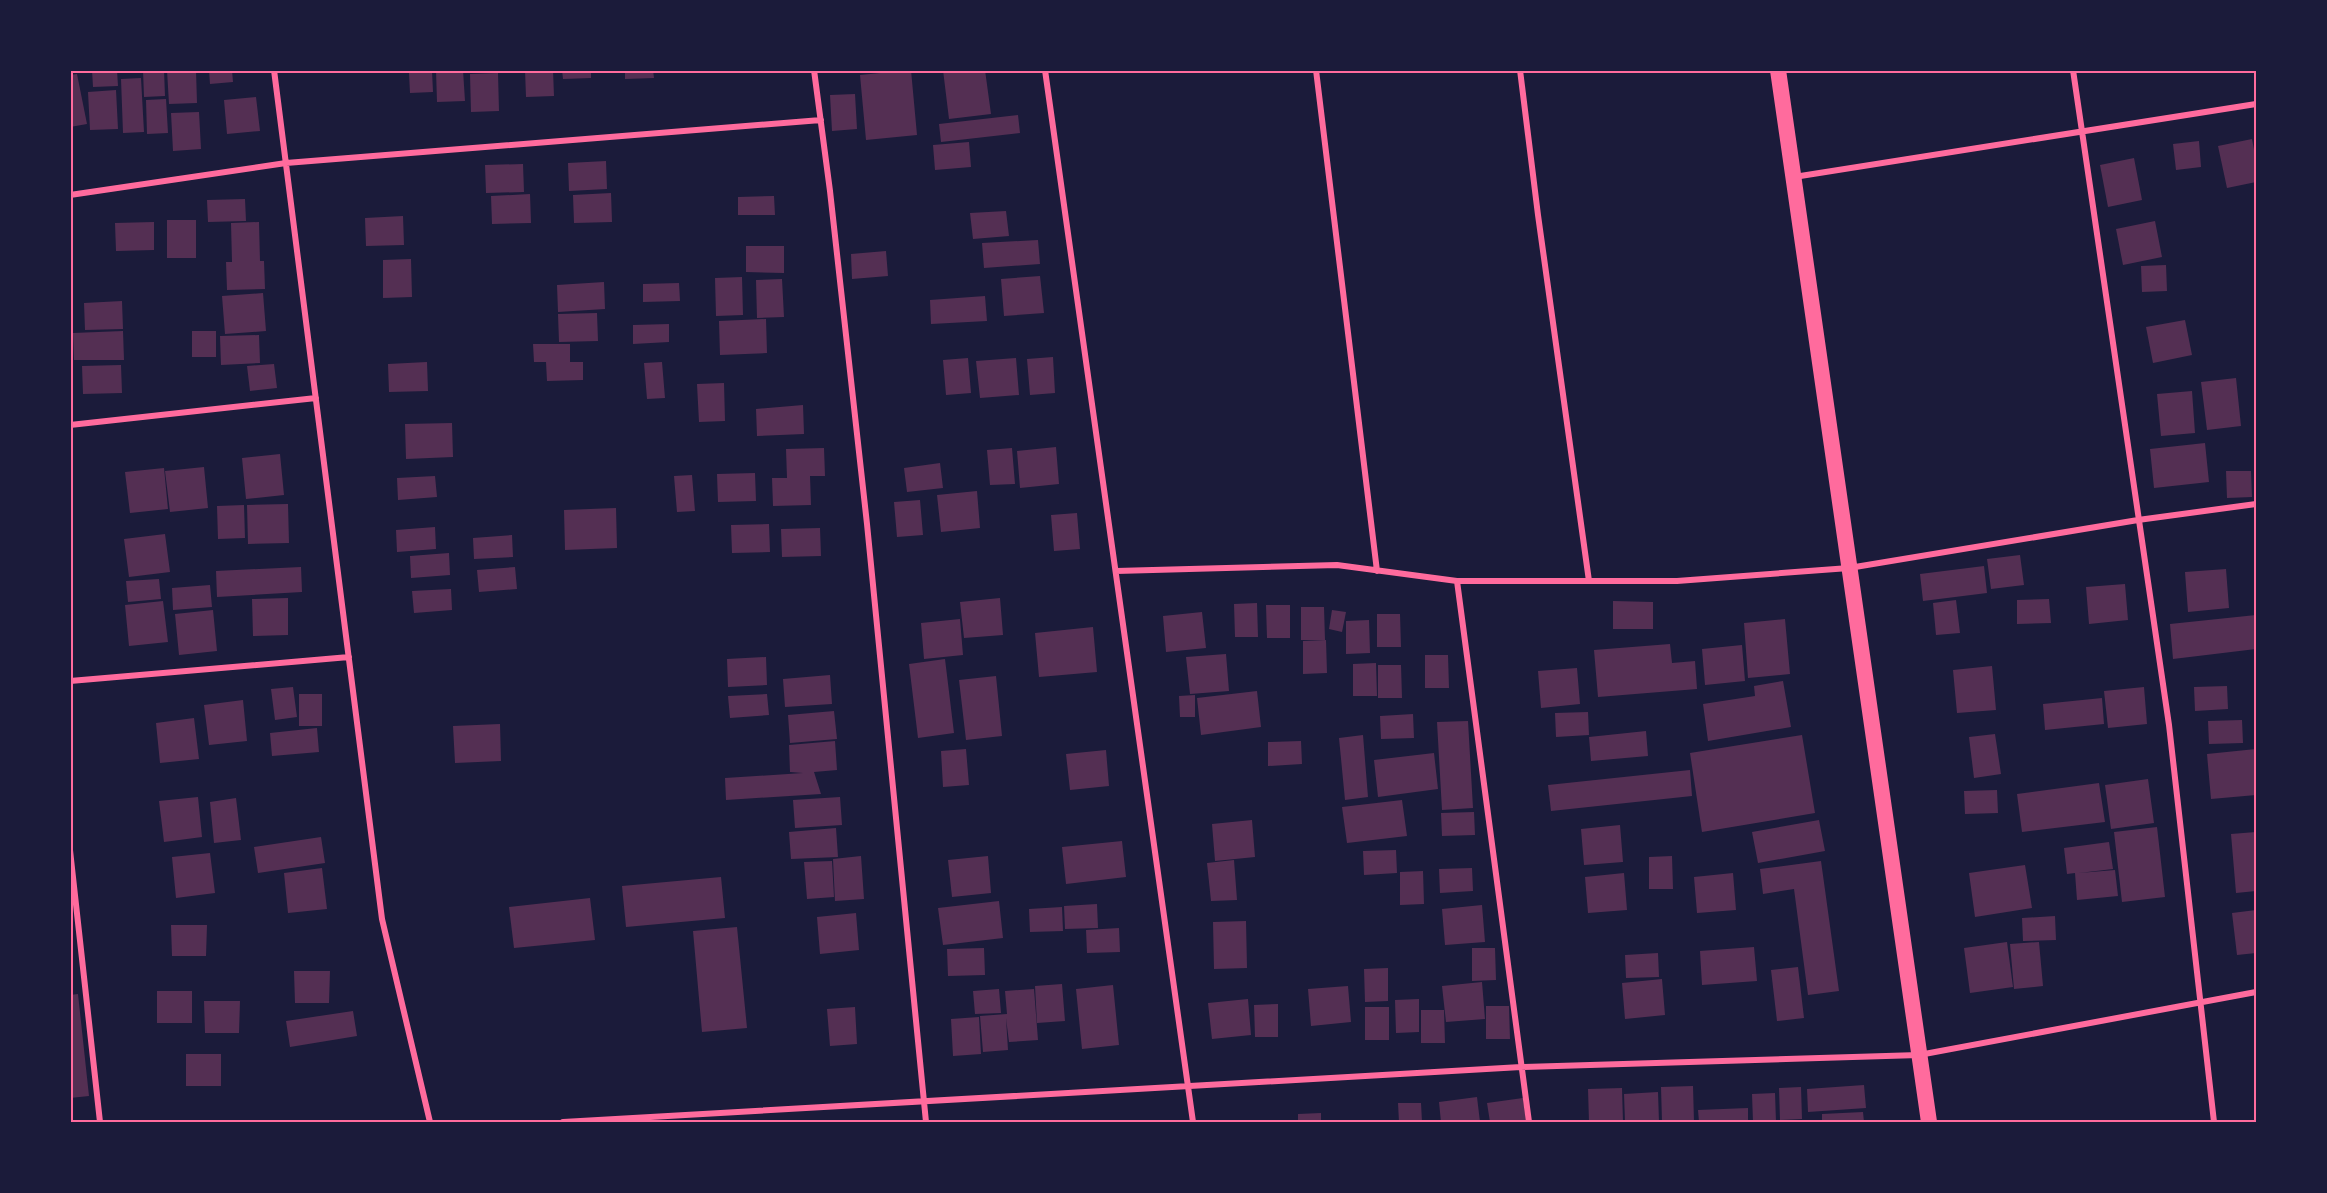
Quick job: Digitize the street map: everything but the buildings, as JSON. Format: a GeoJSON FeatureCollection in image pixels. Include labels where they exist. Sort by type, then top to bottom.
{"type":"FeatureCollection","features":[{"type":"Feature","properties":{"kind":"highway"},"geometry":{"type":"LineString","coordinates":[[1778,70],[1929,1122]]}},
{"type":"Feature","properties":{"kind":"street"},"geometry":{"type":"LineString","coordinates":[[274,70],[382,919],[430,1122]]}},
{"type":"Feature","properties":{"kind":"street"},"geometry":{"type":"LineString","coordinates":[[814,70],[867,524],[926,1122]]}},
{"type":"Feature","properties":{"kind":"street"},"geometry":{"type":"LineString","coordinates":[[1045,70],[1193,1122]]}},
{"type":"Feature","properties":{"kind":"street"},"geometry":{"type":"LineString","coordinates":[[1316,70],[1377,571]]}},
{"type":"Feature","properties":{"kind":"street"},"geometry":{"type":"LineString","coordinates":[[1520,70],[1589,581]]}},
{"type":"Feature","properties":{"kind":"street"},"geometry":{"type":"LineString","coordinates":[[2073,70],[2169,725],[2214,1122]]}},
{"type":"Feature","properties":{"kind":"street"},"geometry":{"type":"LineString","coordinates":[[1793,177],[2256,104]]}},
{"type":"Feature","properties":{"kind":"street"},"geometry":{"type":"LineString","coordinates":[[70,195],[286,163],[821,120]]}},
{"type":"Feature","properties":{"kind":"street"},"geometry":{"type":"LineString","coordinates":[[70,425],[316,398]]}},
{"type":"Feature","properties":{"kind":"street"},"geometry":{"type":"LineString","coordinates":[[1116,571],[1337,565],[1457,581],[1677,581],[1849,568],[2138,520],[2256,504]]}},
{"type":"Feature","properties":{"kind":"street"},"geometry":{"type":"LineString","coordinates":[[1457,581],[1529,1122]]}},
{"type":"Feature","properties":{"kind":"street"},"geometry":{"type":"LineString","coordinates":[[70,681],[349,657]]}},
{"type":"Feature","properties":{"kind":"street"},"geometry":{"type":"LineString","coordinates":[[70,850],[100,1122]]}},
{"type":"Feature","properties":{"kind":"street"},"geometry":{"type":"LineString","coordinates":[[563,1122],[1521,1067],[1918,1055],[2256,992]]}}]}
